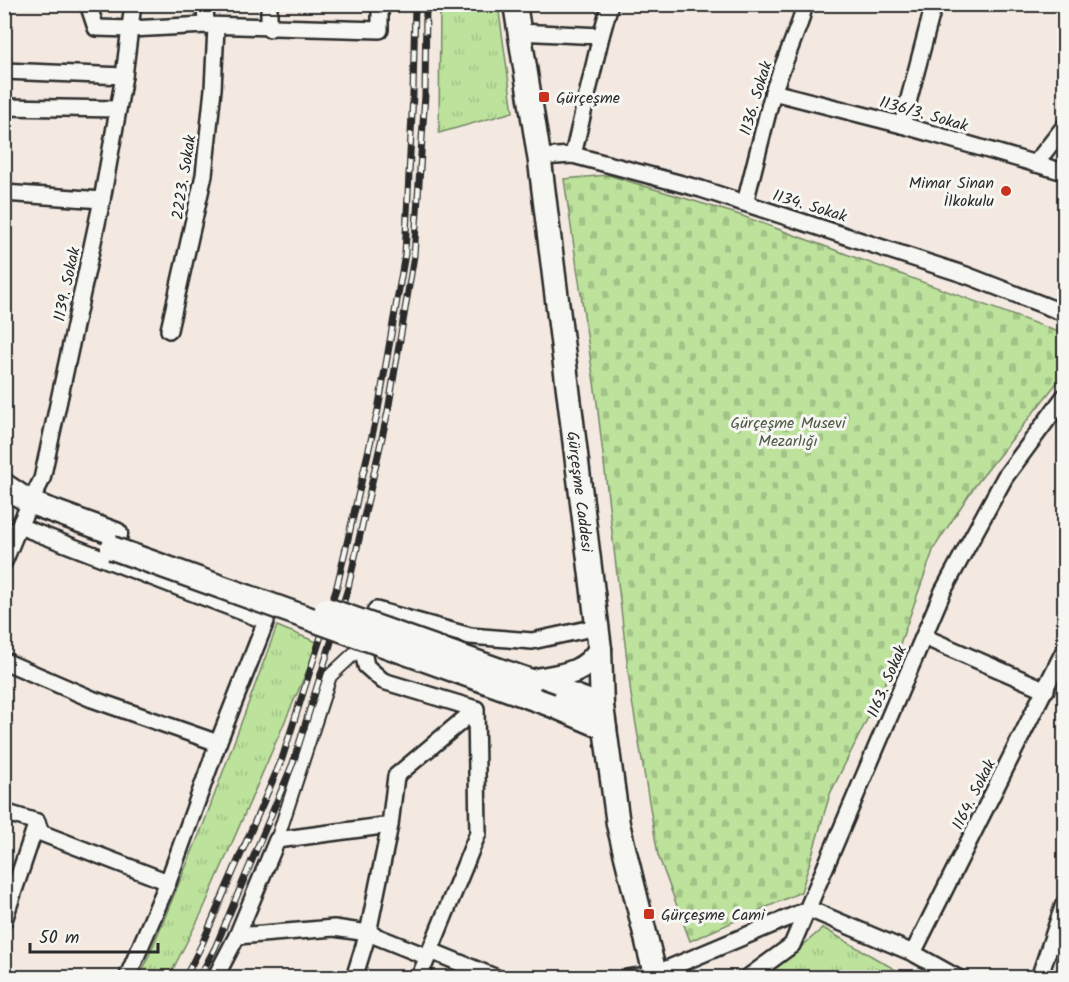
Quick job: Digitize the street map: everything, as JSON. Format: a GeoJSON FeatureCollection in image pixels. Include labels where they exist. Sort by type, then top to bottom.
{"type":"FeatureCollection","features":[{"type":"Feature","properties":{"kind":"main road","name":"Gürçeşme Caddesi"},"geometry":{"type":"LineString","coordinates":[[515,4],[539,158],[598,638],[602,706],[618,824],[656,976]]}},
{"type":"Feature","properties":{"kind":"main road"},"geometry":{"type":"LineString","coordinates":[[4,485],[31,503],[46,524],[104,537],[602,706]]}},
{"type":"Feature","properties":{"kind":"main road"},"geometry":{"type":"LineString","coordinates":[[104,537],[551,705],[605,728]]}},
{"type":"Feature","properties":{"kind":"main road"},"geometry":{"type":"LineString","coordinates":[[531,681],[576,672],[593,660],[598,638]]}},
{"type":"Feature","properties":{"kind":"street"},"geometry":{"type":"LineString","coordinates":[[88,4],[96,28],[211,26],[380,30],[380,4]]}},
{"type":"Feature","properties":{"kind":"street","name":"1139. Sokak"},"geometry":{"type":"LineString","coordinates":[[4,562],[42,479],[102,200],[124,76],[133,4]]}},
{"type":"Feature","properties":{"kind":"street","name":"2223. Sokak"},"geometry":{"type":"LineString","coordinates":[[169,330],[204,176],[213,89],[211,26],[206,4]]}},
{"type":"Feature","properties":{"kind":"street"},"geometry":{"type":"LineString","coordinates":[[269,4],[269,28]]}},
{"type":"Feature","properties":{"kind":"street"},"geometry":{"type":"LineString","coordinates":[[573,155],[610,4]]}},
{"type":"Feature","properties":{"kind":"street","name":"1136. Sokak"},"geometry":{"type":"LineString","coordinates":[[745,203],[772,92],[806,4]]}},
{"type":"Feature","properties":{"kind":"street"},"geometry":{"type":"LineString","coordinates":[[902,125],[934,4]]}},
{"type":"Feature","properties":{"kind":"street"},"geometry":{"type":"LineString","coordinates":[[518,32],[601,36]]}},
{"type":"Feature","properties":{"kind":"street"},"geometry":{"type":"LineString","coordinates":[[4,71],[124,76]]}},
{"type":"Feature","properties":{"kind":"street","name":"1136/3. Sokak"},"geometry":{"type":"LineString","coordinates":[[772,92],[902,125],[1065,172]]}},
{"type":"Feature","properties":{"kind":"street"},"geometry":{"type":"LineString","coordinates":[[4,106],[118,109]]}},
{"type":"Feature","properties":{"kind":"street"},"geometry":{"type":"LineString","coordinates":[[1035,164],[1065,127]]}},
{"type":"Feature","properties":{"kind":"street","name":"1134. Sokak"},"geometry":{"type":"LineString","coordinates":[[539,158],[573,155],[745,203],[956,271],[1065,313]]}},
{"type":"Feature","properties":{"kind":"street"},"geometry":{"type":"LineString","coordinates":[[4,194],[102,200]]}},
{"type":"Feature","properties":{"kind":"street","name":"1163. Sokak"},"geometry":{"type":"LineString","coordinates":[[747,978],[792,945],[943,591],[1005,477],[1065,397]]}},
{"type":"Feature","properties":{"kind":"street"},"geometry":{"type":"LineString","coordinates":[[19,526],[266,621],[218,743],[168,882],[128,978]]}},
{"type":"Feature","properties":{"kind":"street"},"geometry":{"type":"LineString","coordinates":[[215,978],[237,936],[277,840],[330,676],[363,646],[376,610],[470,636],[532,641],[598,638]]}},
{"type":"Feature","properties":{"kind":"street"},"geometry":{"type":"LineString","coordinates":[[924,637],[1046,690]]}},
{"type":"Feature","properties":{"kind":"street"},"geometry":{"type":"LineString","coordinates":[[363,646],[366,666],[383,681],[476,709]]}},
{"type":"Feature","properties":{"kind":"street","name":"1164. Sokak"},"geometry":{"type":"LineString","coordinates":[[913,953],[1065,651]]}},
{"type":"Feature","properties":{"kind":"street"},"geometry":{"type":"LineString","coordinates":[[4,661],[92,699],[218,743]]}},
{"type":"Feature","properties":{"kind":"street"},"geometry":{"type":"LineString","coordinates":[[354,978],[368,933],[390,825],[396,776],[476,709]]}},
{"type":"Feature","properties":{"kind":"street"},"geometry":{"type":"LineString","coordinates":[[419,978],[478,833],[476,709]]}},
{"type":"Feature","properties":{"kind":"street"},"geometry":{"type":"LineString","coordinates":[[4,812],[37,822]]}},
{"type":"Feature","properties":{"kind":"street"},"geometry":{"type":"LineString","coordinates":[[37,822],[41,833],[168,882]]}},
{"type":"Feature","properties":{"kind":"street"},"geometry":{"type":"LineString","coordinates":[[4,920],[37,822]]}},
{"type":"Feature","properties":{"kind":"street"},"geometry":{"type":"LineString","coordinates":[[277,840],[390,825]]}},
{"type":"Feature","properties":{"kind":"street"},"geometry":{"type":"LineString","coordinates":[[1039,978],[1065,904]]}},
{"type":"Feature","properties":{"kind":"street"},"geometry":{"type":"LineString","coordinates":[[627,978],[656,976],[809,909],[913,953],[931,971],[958,978]]}},
{"type":"Feature","properties":{"kind":"street"},"geometry":{"type":"LineString","coordinates":[[237,936],[334,928],[368,933],[497,978]]}},
{"type":"Feature","properties":{"kind":"green space"},"geometry":{"type":"Polygon","coordinates":[[[440,5],[498,5],[513,112],[439,133],[440,5]]]}},
{"type":"Feature","properties":{"kind":"green space","name":"Gürçeşme Musevi Mezarlığı"},"geometry":{"type":"Polygon","coordinates":[[[608,175],[737,214],[1064,334],[1064,374],[974,487],[934,548],[889,675],[830,794],[801,892],[690,941],[658,855],[631,695],[597,403],[564,179],[608,175]]]}},
{"type":"Feature","properties":{"kind":"green space"},"geometry":{"type":"Polygon","coordinates":[[[277,626],[319,643],[202,912],[169,977],[140,977],[204,823],[277,626]]]}},
{"type":"Feature","properties":{"kind":"green space"},"geometry":{"type":"Polygon","coordinates":[[[823,928],[908,977],[766,977],[823,928]]]}},
{"type":"Feature","properties":{"kind":"railway"},"geometry":{"type":"LineString","coordinates":[[185,978],[282,759],[337,586],[378,410],[405,254],[415,4]]}},
{"type":"Feature","properties":{"kind":"railway"},"geometry":{"type":"LineString","coordinates":[[199,978],[215,948],[293,763],[348,588],[388,411],[414,256],[425,95],[426,4]]}},
{"type":"Feature","properties":{"kind":"place","name":"Gürçeşme"},"geometry":{"type":"Point","coordinates":[544,97]}},
{"type":"Feature","properties":{"kind":"place","name":"Mimar Sinan İlkokulu"},"geometry":{"type":"Point","coordinates":[1006,191]}},
{"type":"Feature","properties":{"kind":"place","name":"Gürçeşme Cami"},"geometry":{"type":"Point","coordinates":[649,914]}}]}
